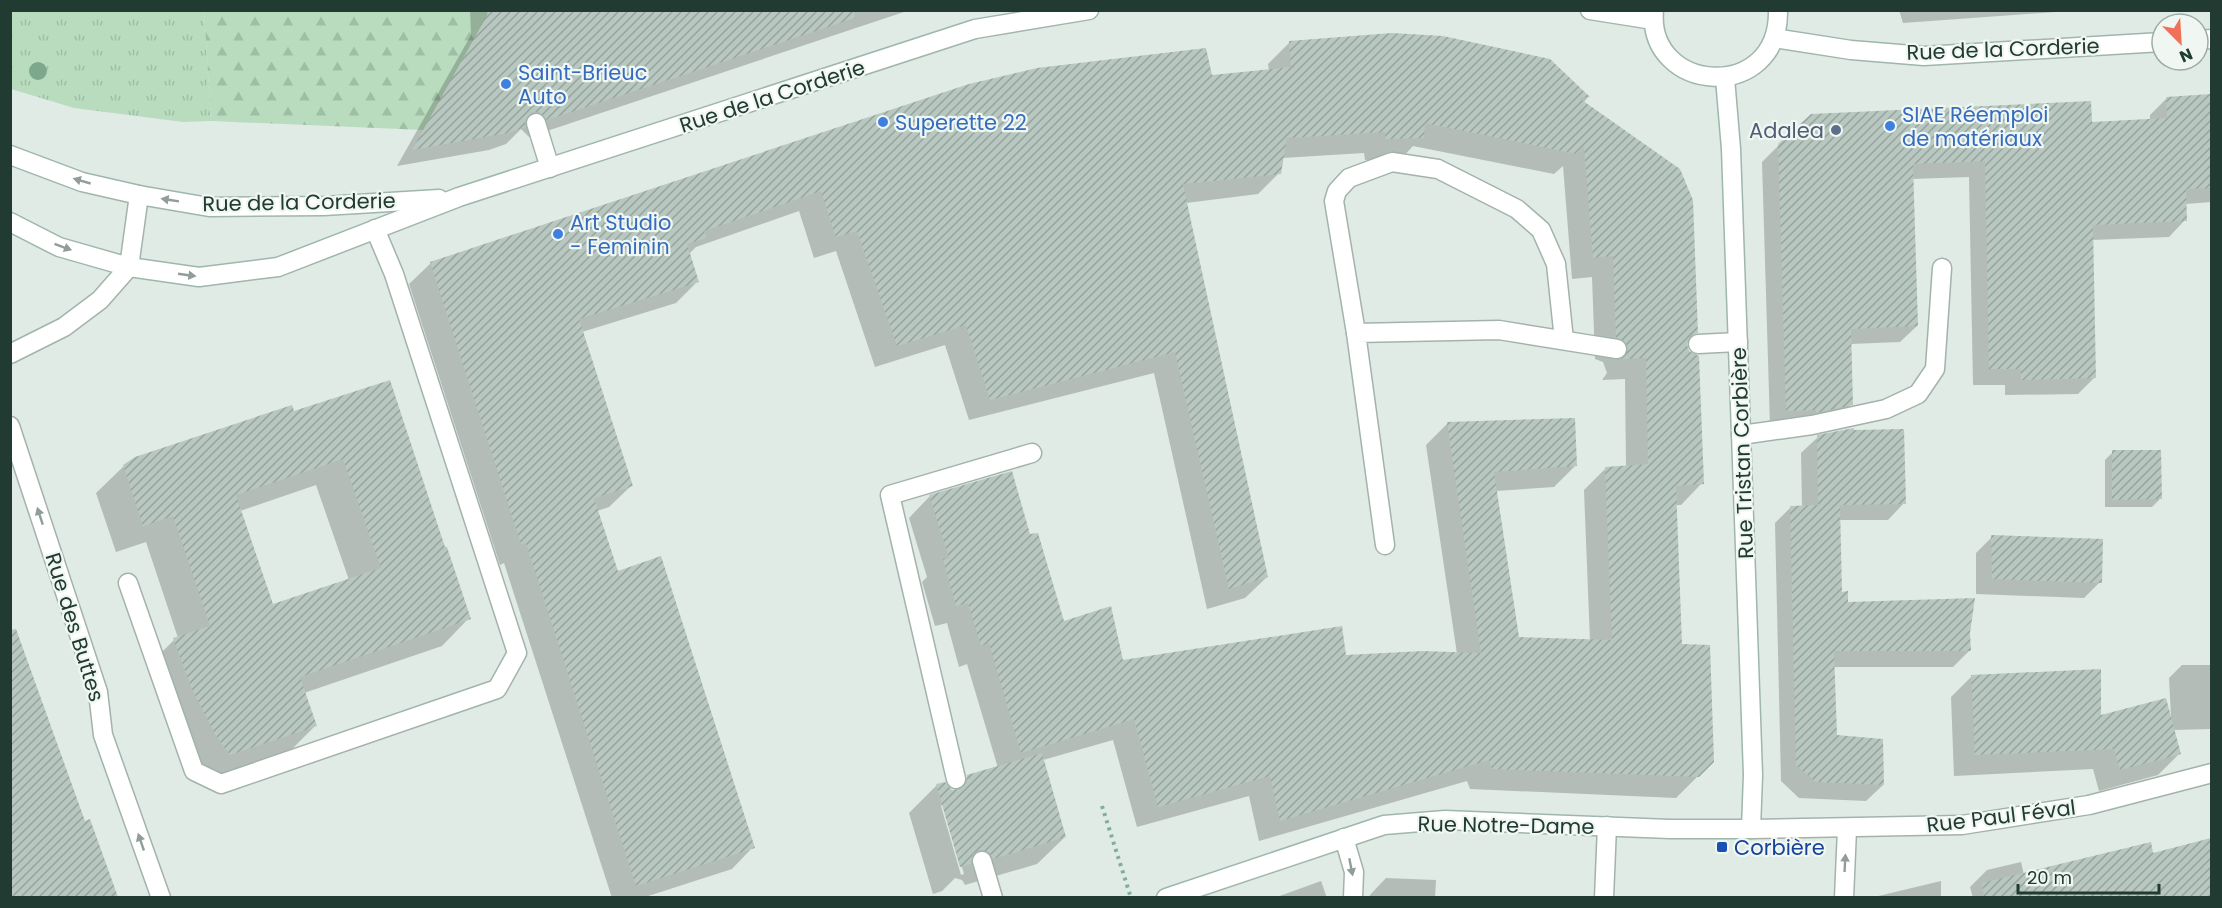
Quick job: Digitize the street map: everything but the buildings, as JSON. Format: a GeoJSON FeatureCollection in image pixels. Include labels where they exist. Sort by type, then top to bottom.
{"type":"FeatureCollection","features":[{"type":"Feature","properties":{"kind":"street","name":"Rue de la Corderie"},"geometry":{"type":"LineString","coordinates":[[10,222],[59,247],[129,267],[199,277],[278,267],[459,197],[1016,16],[1089,10]]}},
{"type":"Feature","properties":{"kind":"street"},"geometry":{"type":"LineString","coordinates":[[1590,10],[1653,15],[1658,40],[1669,57],[1685,70],[1704,77],[1725,78],[1741,73],[1755,64],[1766,52],[1778,25],[1778,10]]}},
{"type":"Feature","properties":{"kind":"street","name":"Rue de la Corderie"},"geometry":{"type":"LineString","coordinates":[[1774,38],[1851,50],[1924,56],[2150,43]]}},
{"type":"Feature","properties":{"kind":"street","name":"Rue Tristan Corbière"},"geometry":{"type":"LineString","coordinates":[[1725,78],[1731,149],[1753,776],[1750,829]]}},
{"type":"Feature","properties":{"kind":"street"},"geometry":{"type":"LineString","coordinates":[[536,123],[550,168]]}},
{"type":"Feature","properties":{"kind":"street","name":"Rue de la Corderie"},"geometry":{"type":"LineString","coordinates":[[10,156],[82,182],[209,207],[324,206],[459,197]]}},
{"type":"Feature","properties":{"kind":"street"},"geometry":{"type":"LineString","coordinates":[[1385,545],[1356,333],[1334,201],[1337,190],[1349,178],[1392,162],[1438,169],[1517,209],[1541,230],[1556,264],[1564,340]]}},
{"type":"Feature","properties":{"kind":"street"},"geometry":{"type":"LineString","coordinates":[[10,354],[64,327],[100,300],[129,267],[139,195]]}},
{"type":"Feature","properties":{"kind":"street"},"geometry":{"type":"LineString","coordinates":[[128,583],[194,771],[221,784],[496,689],[517,653],[394,274],[375,229]]}},
{"type":"Feature","properties":{"kind":"street"},"geometry":{"type":"LineString","coordinates":[[1741,435],[1812,425],[1886,409],[1917,394],[1935,369],[1942,268]]}},
{"type":"Feature","properties":{"kind":"street"},"geometry":{"type":"LineString","coordinates":[[1356,333],[1499,330],[1617,349]]}},
{"type":"Feature","properties":{"kind":"street"},"geometry":{"type":"LineString","coordinates":[[1698,344],[1738,342]]}},
{"type":"Feature","properties":{"kind":"street","name":"Rue des Buttes"},"geometry":{"type":"LineString","coordinates":[[10,426],[98,692],[103,735],[161,897]]}},
{"type":"Feature","properties":{"kind":"street"},"geometry":{"type":"LineString","coordinates":[[956,778],[890,495],[1032,453]]}},
{"type":"Feature","properties":{"kind":"street","name":"Rue Paul Féval"},"geometry":{"type":"LineString","coordinates":[[1750,829],[1847,829],[1962,825],[2090,804],[2211,774]]}},
{"type":"Feature","properties":{"kind":"street","name":"Rue Notre-Dame"},"geometry":{"type":"LineString","coordinates":[[1166,897],[1384,825],[1445,820],[1750,829]]}},
{"type":"Feature","properties":{"kind":"street"},"geometry":{"type":"LineString","coordinates":[[1604,897],[1607,826]]}},
{"type":"Feature","properties":{"kind":"street"},"geometry":{"type":"LineString","coordinates":[[1844,897],[1847,829]]}},
{"type":"Feature","properties":{"kind":"street"},"geometry":{"type":"LineString","coordinates":[[1344,838],[1354,872],[1353,897]]}},
{"type":"Feature","properties":{"kind":"street"},"geometry":{"type":"LineString","coordinates":[[982,861],[993,897]]}},
{"type":"Feature","properties":{"kind":"path"},"geometry":{"type":"LineString","coordinates":[[1102,806],[1131,897]]}},
{"type":"Feature","properties":{"kind":"green space"},"geometry":{"type":"Polygon","coordinates":[[[487,10],[487,16],[424,130],[211,121],[204,11],[487,10]]]}},
{"type":"Feature","properties":{"kind":"green space"},"geometry":{"type":"Polygon","coordinates":[[[10,11],[204,11],[211,121],[183,122],[74,108],[11,89],[10,11]]]}},
{"type":"Feature","properties":{"kind":"place","name":"Saint-Brieuc Auto"},"geometry":{"type":"Point","coordinates":[506,84]}},
{"type":"Feature","properties":{"kind":"place","name":"Superette 22"},"geometry":{"type":"Point","coordinates":[883,122]}},
{"type":"Feature","properties":{"kind":"place","name":"SIAE Réemploi de matériaux"},"geometry":{"type":"Point","coordinates":[1890,126]}},
{"type":"Feature","properties":{"kind":"place","name":"Adalea"},"geometry":{"type":"Point","coordinates":[1836,130]}},
{"type":"Feature","properties":{"kind":"place","name":"Art Studio - Feminin"},"geometry":{"type":"Point","coordinates":[558,234]}},
{"type":"Feature","properties":{"kind":"place","name":"Corbière"},"geometry":{"type":"Point","coordinates":[1722,847]}}]}
